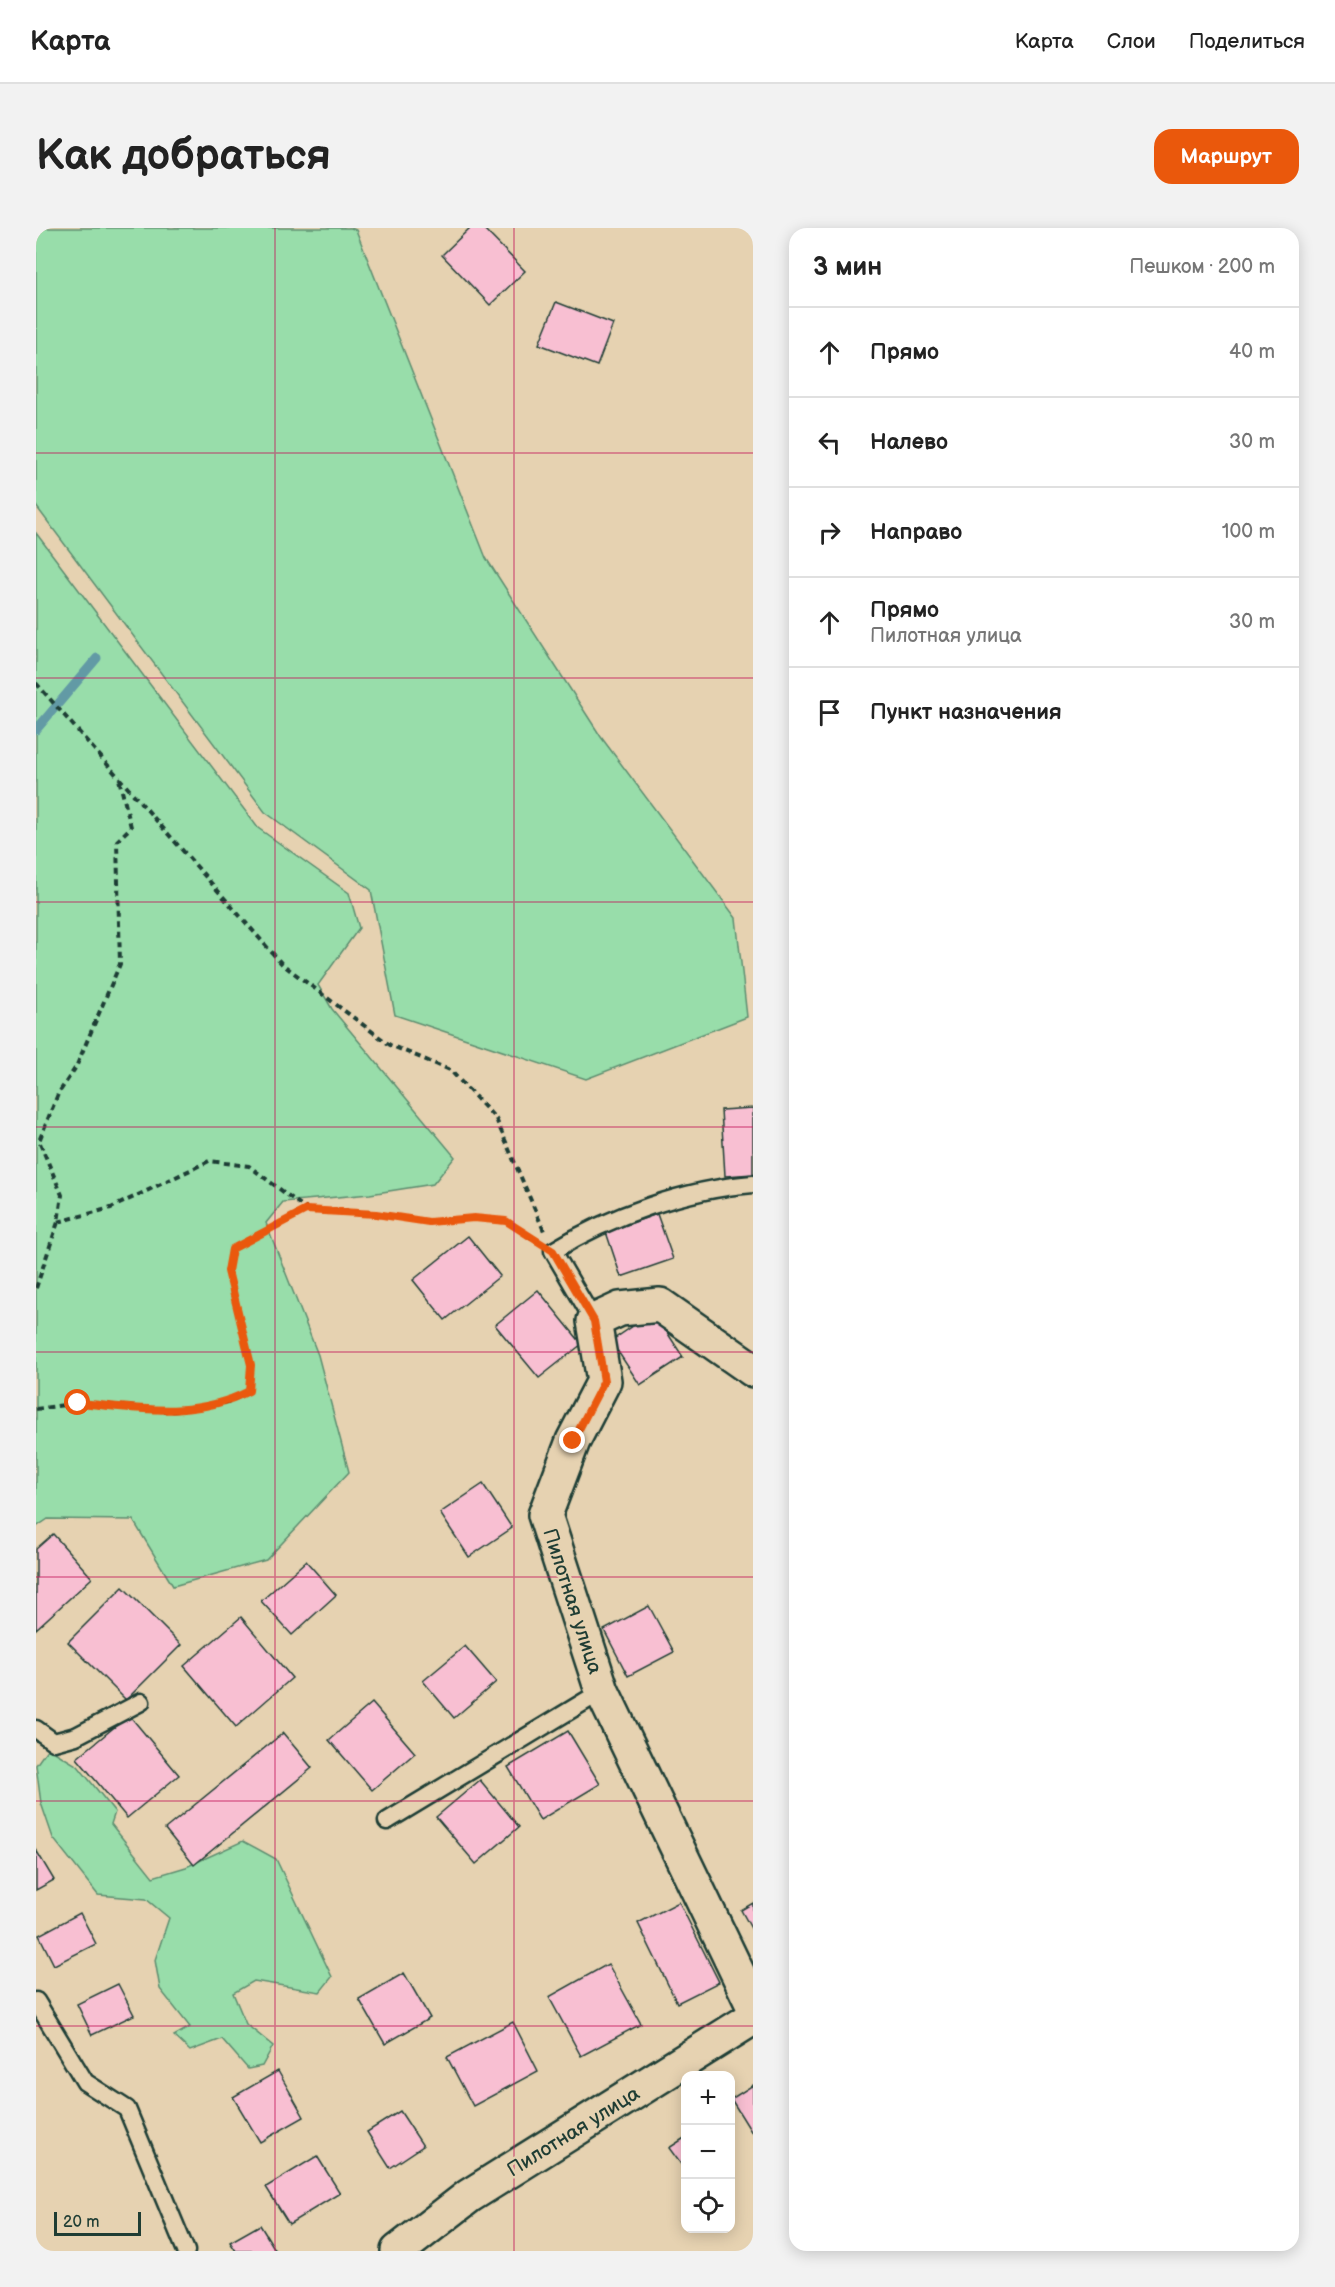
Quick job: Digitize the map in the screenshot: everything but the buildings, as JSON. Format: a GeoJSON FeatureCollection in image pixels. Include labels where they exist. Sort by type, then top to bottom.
{"type":"FeatureCollection","features":[{"type":"Feature","properties":{"kind":"street"},"geometry":{"type":"LineString","coordinates":[[594,1321],[620,1309],[660,1305],[753,1370]]}},
{"type":"Feature","properties":{"kind":"street","name":"Пилотная улица"},"geometry":{"type":"LineString","coordinates":[[594,1321],[604,1381],[573,1441],[545,1515],[602,1691],[753,2006]]}},
{"type":"Feature","properties":{"kind":"street","name":"Пилотная улица"},"geometry":{"type":"LineString","coordinates":[[398,2251],[469,2196],[753,2018]]}},
{"type":"Feature","properties":{"kind":"lane"},"geometry":{"type":"LineString","coordinates":[[594,1321],[553,1251],[577,1236],[671,1198],[730,1186],[753,1184]]}},
{"type":"Feature","properties":{"kind":"lane"},"geometry":{"type":"LineString","coordinates":[[387,1821],[602,1691]]}},
{"type":"Feature","properties":{"kind":"lane"},"geometry":{"type":"LineString","coordinates":[[36,1729],[54,1742],[76,1736],[141,1702]]}},
{"type":"Feature","properties":{"kind":"lane"},"geometry":{"type":"LineString","coordinates":[[36,2001],[85,2082],[127,2109],[186,2251]]}},
{"type":"Feature","properties":{"kind":"path"},"geometry":{"type":"LineString","coordinates":[[36,683],[282,964],[390,1045],[450,1070],[496,1119],[553,1251]]}},
{"type":"Feature","properties":{"kind":"path"},"geometry":{"type":"LineString","coordinates":[[36,1288],[58,1222],[62,1195],[38,1141],[58,1094],[76,1067],[120,964],[117,841],[131,827],[119,778]]}},
{"type":"Feature","properties":{"kind":"path"},"geometry":{"type":"LineString","coordinates":[[58,1222],[111,1208],[209,1161],[249,1166],[306,1210]]}},
{"type":"Feature","properties":{"kind":"path"},"geometry":{"type":"LineString","coordinates":[[36,1409],[78,1403],[174,1411],[227,1402],[249,1391],[251,1365],[228,1271],[232,1249],[306,1210],[376,1214],[429,1222],[474,1218],[506,1221],[553,1251]]}},
{"type":"Feature","properties":{"kind":"green space"},"geometry":{"type":"Polygon","coordinates":[[[36,228],[351,228],[356,230],[486,558],[601,737],[736,918],[747,1017],[586,1079],[395,1015],[371,890],[265,812],[36,506],[36,228]]]}},
{"type":"Feature","properties":{"kind":"green space"},"geometry":{"type":"Polygon","coordinates":[[[36,533],[258,828],[349,893],[359,928],[318,985],[332,1009],[455,1157],[433,1184],[370,1194],[283,1202],[266,1223],[318,1355],[349,1472],[266,1560],[173,1586],[133,1520],[48,1519],[36,1527],[36,533]]]}},
{"type":"Feature","properties":{"kind":"green space"},"geometry":{"type":"Polygon","coordinates":[[[48,1748],[78,1766],[115,1812],[111,1824],[153,1877],[186,1867],[243,1841],[276,1859],[332,1977],[320,1992],[254,1981],[233,1993],[246,2024],[273,2046],[262,2066],[248,2069],[222,2039],[190,2051],[174,2036],[190,2027],[160,1989],[155,1960],[169,1918],[146,1899],[98,1895],[53,1838],[41,1803],[36,1765],[48,1748]]]}},
{"type":"Feature","properties":{"kind":"waterway"},"geometry":{"type":"LineString","coordinates":[[36,730],[97,658]]}},
{"type":"Feature","properties":{"kind":"route"},"geometry":{"type":"LineString","coordinates":[[78,1403],[174,1411],[227,1402],[249,1391],[251,1365],[228,1271],[232,1249],[306,1210],[376,1214],[429,1222],[474,1218],[506,1221],[553,1251],[594,1321],[604,1381],[573,1441]]}}]}
